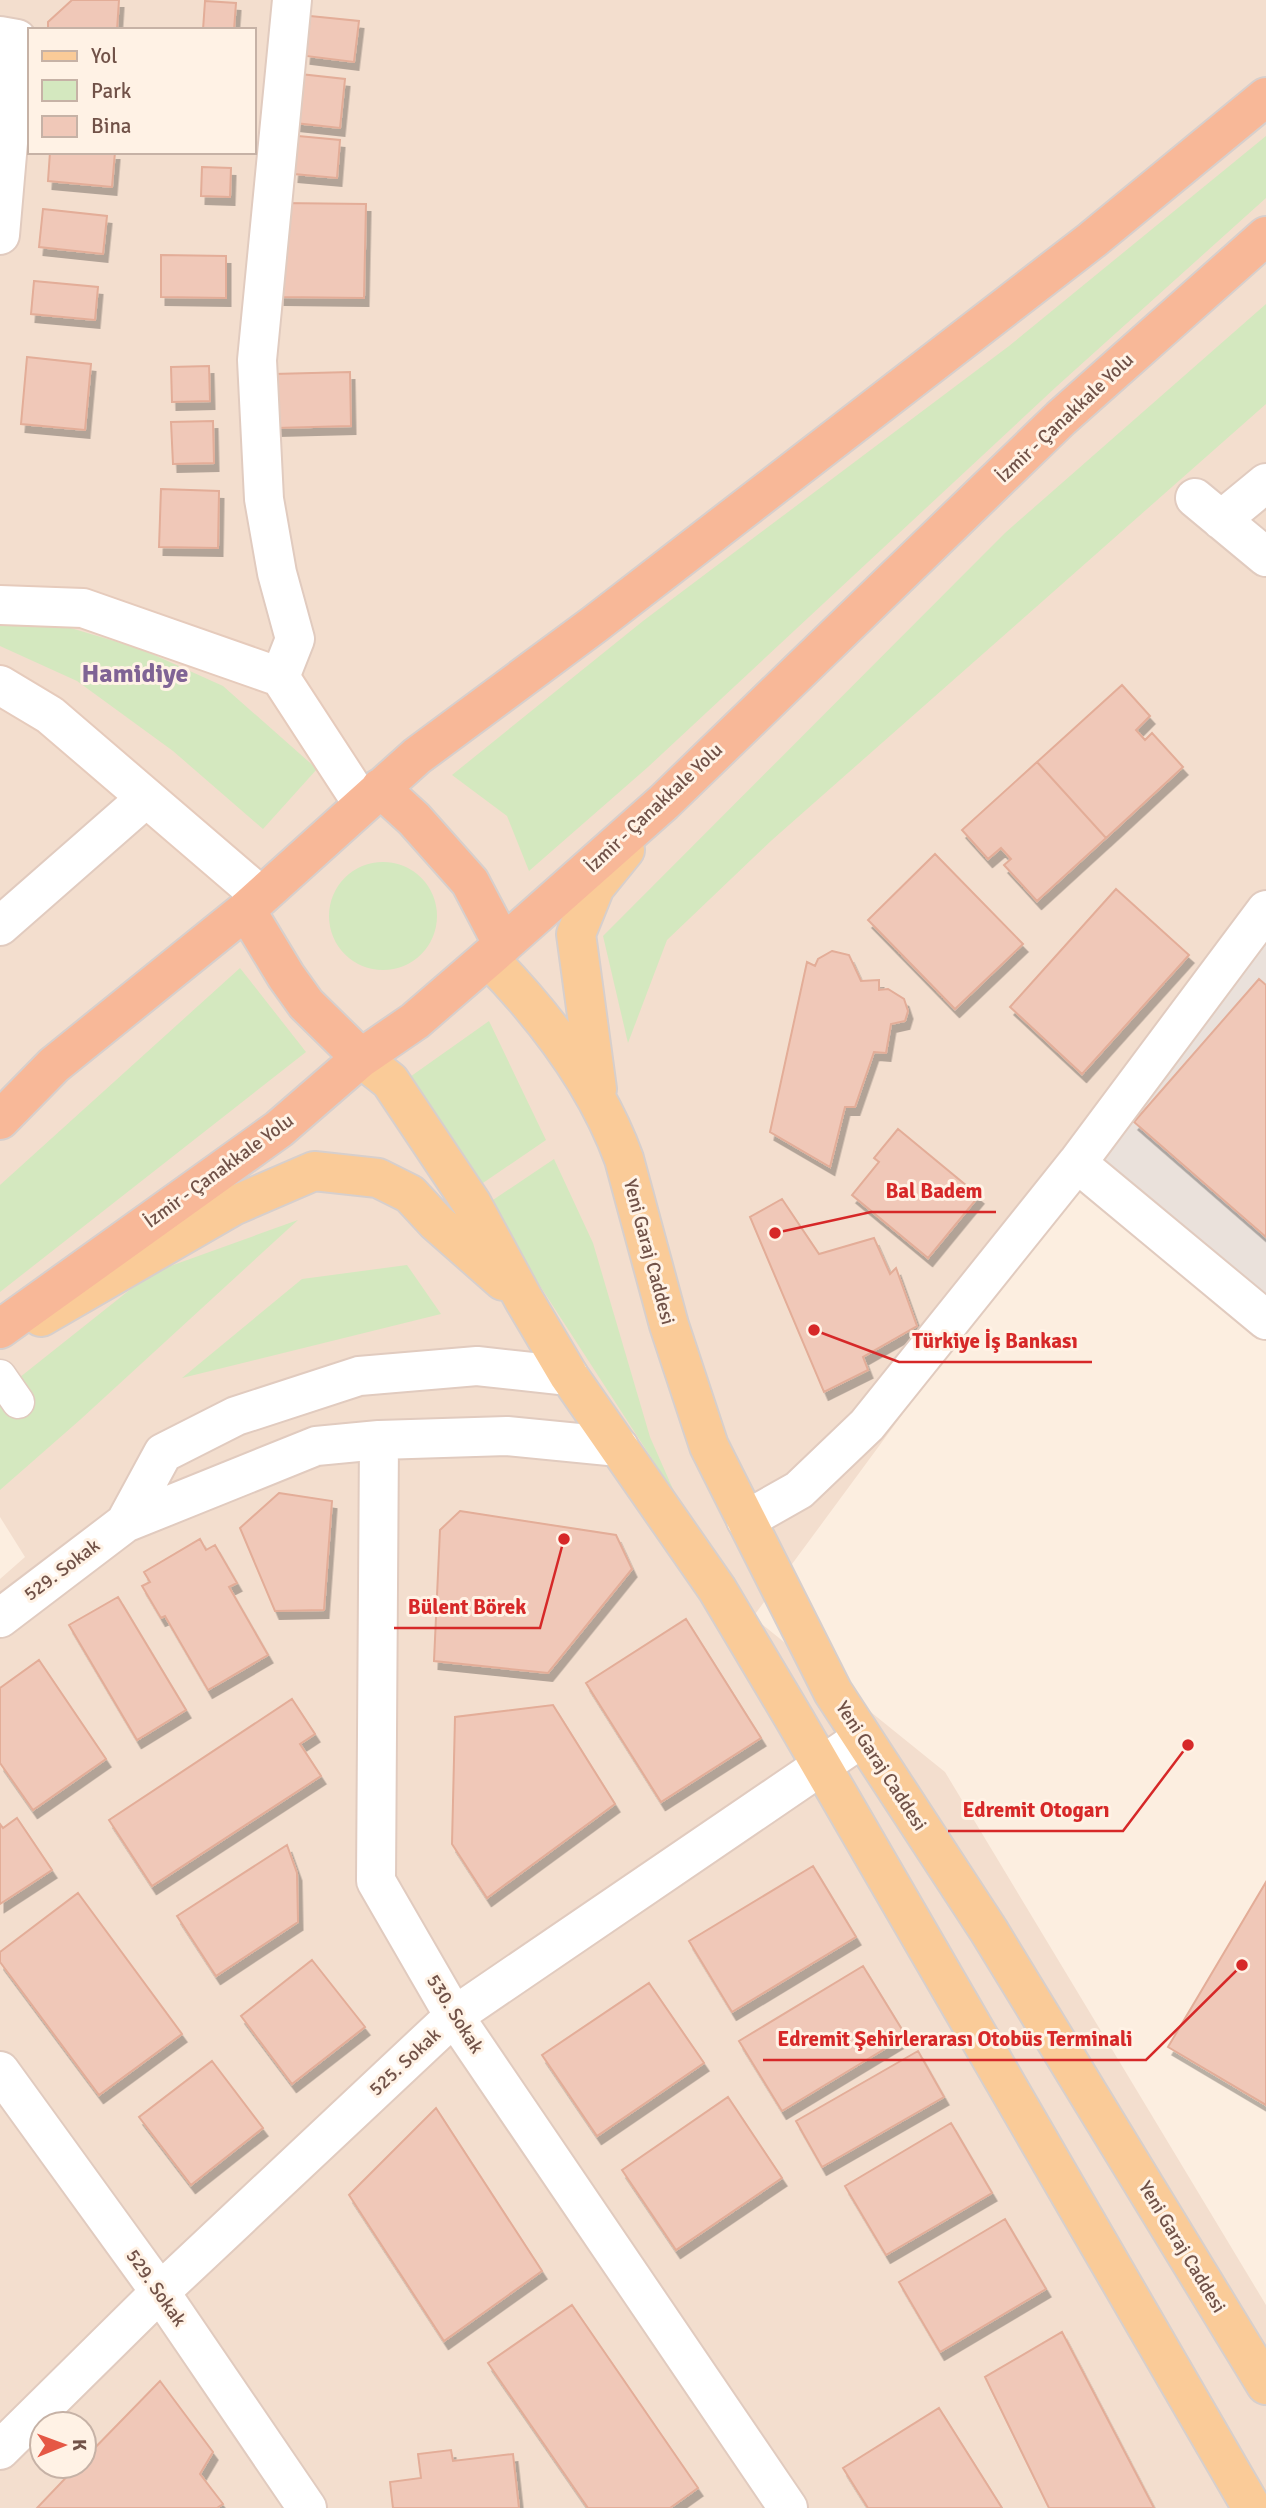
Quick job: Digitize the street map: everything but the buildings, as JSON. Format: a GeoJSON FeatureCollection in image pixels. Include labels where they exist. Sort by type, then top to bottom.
{"type":"FeatureCollection","features":[{"type":"Feature","properties":{"kind":"highway"},"geometry":{"type":"LineString","coordinates":[[0,1120],[54,1065],[253,903],[416,756],[606,616],[1092,240],[1266,97]]}},
{"type":"Feature","properties":{"kind":"highway","name":"İzmir - Çanakkale Yolu"},"geometry":{"type":"LineString","coordinates":[[0,1329],[279,1129],[360,1058],[415,1021],[664,802],[1061,418],[1266,236]]}},
{"type":"Feature","properties":{"kind":"highway"},"geometry":{"type":"LineString","coordinates":[[371,795],[414,819],[470,882],[496,951]]}},
{"type":"Feature","properties":{"kind":"highway"},"geometry":{"type":"LineString","coordinates":[[253,903],[286,976],[306,1004],[360,1058]]}},
{"type":"Feature","properties":{"kind":"main road"},"geometry":{"type":"LineString","coordinates":[[598,1098],[576,934],[595,887],[664,802]]}},
{"type":"Feature","properties":{"kind":"main road"},"geometry":{"type":"LineString","coordinates":[[496,951],[598,1098]]}},
{"type":"Feature","properties":{"kind":"main road"},"geometry":{"type":"LineString","coordinates":[[360,1058],[390,1081],[472,1204],[569,1376],[717,1589],[1252,2508]]}},
{"type":"Feature","properties":{"kind":"main road","name":"Yeni Garaj Caddesi"},"geometry":{"type":"LineString","coordinates":[[598,1098],[624,1159],[669,1325],[709,1446],[833,1692],[989,1931],[1266,2385]]}},
{"type":"Feature","properties":{"kind":"main road"},"geometry":{"type":"LineString","coordinates":[[0,1341],[233,1206],[314,1171],[378,1178],[410,1194],[436,1222],[524,1300]]}},
{"type":"Feature","properties":{"kind":"street"},"geometry":{"type":"LineString","coordinates":[[280,677],[295,639],[277,573],[264,499],[257,360],[292,0]]}},
{"type":"Feature","properties":{"kind":"street"},"geometry":{"type":"LineString","coordinates":[[0,36],[16,39],[0,235]]}},
{"type":"Feature","properties":{"kind":"street"},"geometry":{"type":"LineString","coordinates":[[1266,483],[1208,509],[1266,557]]}},
{"type":"Feature","properties":{"kind":"street"},"geometry":{"type":"LineString","coordinates":[[0,605],[83,608],[280,677],[371,795]]}},
{"type":"Feature","properties":{"kind":"street"},"geometry":{"type":"LineString","coordinates":[[0,685],[50,715],[146,797],[253,903]]}},
{"type":"Feature","properties":{"kind":"street"},"geometry":{"type":"LineString","coordinates":[[0,926],[146,797]]}},
{"type":"Feature","properties":{"kind":"street"},"geometry":{"type":"LineString","coordinates":[[746,1520],[799,1490],[867,1426],[1077,1163],[1266,911]]}},
{"type":"Feature","properties":{"kind":"street"},"geometry":{"type":"LineString","coordinates":[[1077,1163],[1266,1320]]}},
{"type":"Feature","properties":{"kind":"street"},"geometry":{"type":"LineString","coordinates":[[125,1523],[163,1453],[236,1416],[359,1377],[477,1366],[569,1376]]}},
{"type":"Feature","properties":{"kind":"street"},"geometry":{"type":"LineString","coordinates":[[0,1376],[18,1402]]}},
{"type":"Feature","properties":{"kind":"street"},"geometry":{"type":"LineString","coordinates":[[125,1523],[316,1446],[379,1440],[507,1436],[620,1447]]}},
{"type":"Feature","properties":{"kind":"street","name":"530. Sokak"},"geometry":{"type":"LineString","coordinates":[[379,1440],[376,1881],[454,2016],[788,2508]]}},
{"type":"Feature","properties":{"kind":"street","name":"529. Sokak"},"geometry":{"type":"LineString","coordinates":[[0,1618],[125,1523]]}},
{"type":"Feature","properties":{"kind":"street","name":"525. Sokak"},"geometry":{"type":"LineString","coordinates":[[0,2450],[160,2292],[454,2016],[862,1738]]}},
{"type":"Feature","properties":{"kind":"street","name":"529. Sokak"},"geometry":{"type":"LineString","coordinates":[[0,2071],[160,2292],[307,2508]]}},
{"type":"Feature","properties":{"kind":"shaded area"},"geometry":{"type":"Polygon","coordinates":[[[0,0],[1266,0],[1266,921],[753,1617],[945,1772],[1266,2305],[1266,2508],[0,2508],[0,1579],[25,1557],[0,1517],[0,0]]]}},
{"type":"Feature","properties":{"kind":"shaded area"},"geometry":{"type":"Polygon","coordinates":[[[1266,933],[1266,1300],[1101,1156],[1266,933]]]}},
{"type":"Feature","properties":{"kind":"green space"},"geometry":{"type":"Polygon","coordinates":[[[1266,136],[1266,198],[1056,387],[648,767],[529,871],[507,816],[452,775],[643,621],[1009,346],[1266,136]]]}},
{"type":"Feature","properties":{"kind":"green space"},"geometry":{"type":"Polygon","coordinates":[[[1266,304],[1266,404],[772,840],[667,940],[628,1043],[603,936],[1005,533],[1266,304]]]}},
{"type":"Feature","properties":{"kind":"green space"},"geometry":{"type":"Polygon","coordinates":[[[0,618],[64,626],[141,649],[223,686],[317,769],[263,829],[173,751],[77,681],[0,646],[0,618]]]}},
{"type":"Feature","properties":{"kind":"green space"},"geometry":{"type":"Polygon","coordinates":[[[383,862],[404,866],[421,878],[433,895],[437,916],[433,937],[421,954],[404,966],[383,970],[362,966],[345,954],[333,937],[329,916],[333,895],[345,878],[362,866],[383,862]]]}},
{"type":"Feature","properties":{"kind":"green space"},"geometry":{"type":"Polygon","coordinates":[[[240,968],[306,1052],[0,1292],[0,1185],[240,968]]]}},
{"type":"Feature","properties":{"kind":"green space"},"geometry":{"type":"Polygon","coordinates":[[[489,1021],[546,1140],[477,1187],[407,1079],[489,1021]]]}},
{"type":"Feature","properties":{"kind":"green space"},"geometry":{"type":"Polygon","coordinates":[[[554,1159],[593,1243],[650,1437],[676,1496],[487,1204],[554,1159]]]}},
{"type":"Feature","properties":{"kind":"green space"},"geometry":{"type":"Polygon","coordinates":[[[298,1220],[0,1490],[0,1393],[151,1273],[298,1220]]]}},
{"type":"Feature","properties":{"kind":"green space"},"geometry":{"type":"Polygon","coordinates":[[[407,1265],[441,1314],[182,1378],[302,1279],[407,1265]]]}},
{"type":"Feature","properties":{"kind":"place","name":"Bal Badem"},"geometry":{"type":"Point","coordinates":[775,1233]}},
{"type":"Feature","properties":{"kind":"place","name":"Türkiye İş Bankası"},"geometry":{"type":"Point","coordinates":[814,1330]}},
{"type":"Feature","properties":{"kind":"place","name":"Bülent Börek"},"geometry":{"type":"Point","coordinates":[564,1539]}},
{"type":"Feature","properties":{"kind":"place","name":"Edremit Otogarı"},"geometry":{"type":"Point","coordinates":[1188,1745]}},
{"type":"Feature","properties":{"kind":"place","name":"Edremit Şehirlerarası Otobüs Terminali"},"geometry":{"type":"Point","coordinates":[1242,1965]}},
{"type":"Feature","properties":{"kind":"district","name":"Hamidiye"},"geometry":{"type":"Point","coordinates":[135,674]}}]}
